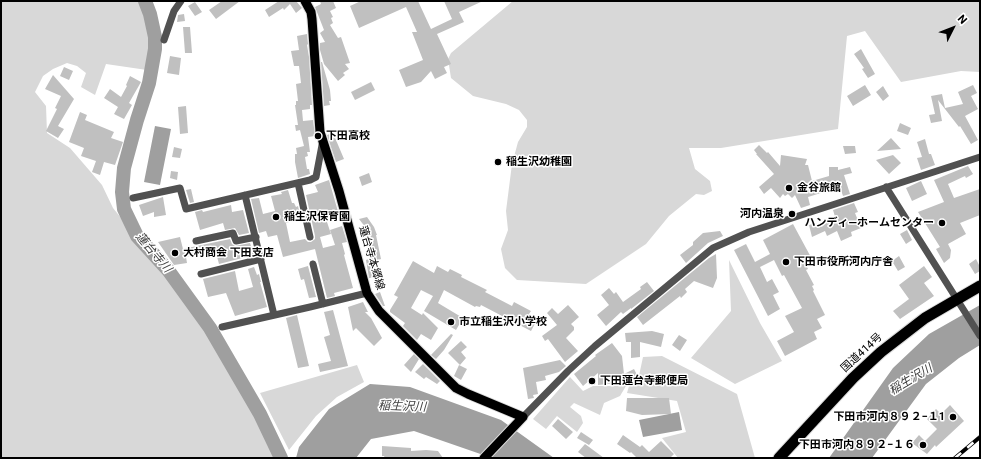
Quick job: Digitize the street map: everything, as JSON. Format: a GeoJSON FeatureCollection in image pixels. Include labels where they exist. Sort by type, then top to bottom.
{"type":"FeatureCollection","features":[{"type":"Feature","properties":{"kind":"highway","name":"国道414号"},"geometry":{"type":"LineString","coordinates":[[779,458],[853,378],[881,352],[925,318],[980,286]]}},
{"type":"Feature","properties":{"kind":"main road","name":"蓮台寺本郷線"},"geometry":{"type":"LineString","coordinates":[[305,1],[311,12],[312,19],[320,132],[367,293],[379,311],[456,388],[521,420]]}},
{"type":"Feature","properties":{"kind":"main road"},"geometry":{"type":"LineString","coordinates":[[484,458],[521,420]]}},
{"type":"Feature","properties":{"kind":"street"},"geometry":{"type":"LineString","coordinates":[[164,40],[173,15],[181,1]]}},
{"type":"Feature","properties":{"kind":"street"},"geometry":{"type":"LineString","coordinates":[[133,198],[180,188],[186,209],[315,178],[323,140]]}},
{"type":"Feature","properties":{"kind":"street"},"geometry":{"type":"LineString","coordinates":[[521,420],[568,371],[626,319],[704,254],[716,246],[749,232],[980,157]]}},
{"type":"Feature","properties":{"kind":"street"},"geometry":{"type":"LineString","coordinates":[[298,183],[310,237]]}},
{"type":"Feature","properties":{"kind":"street"},"geometry":{"type":"LineString","coordinates":[[886,187],[980,336]]}},
{"type":"Feature","properties":{"kind":"street"},"geometry":{"type":"LineString","coordinates":[[246,195],[274,315]]}},
{"type":"Feature","properties":{"kind":"street"},"geometry":{"type":"LineString","coordinates":[[196,241],[233,233],[236,241],[256,237]]}},
{"type":"Feature","properties":{"kind":"street"},"geometry":{"type":"LineString","coordinates":[[202,274],[261,259]]}},
{"type":"Feature","properties":{"kind":"street"},"geometry":{"type":"LineString","coordinates":[[313,264],[324,304]]}},
{"type":"Feature","properties":{"kind":"street"},"geometry":{"type":"LineString","coordinates":[[222,327],[367,293]]}},
{"type":"Feature","properties":{"kind":"shaded area"},"geometry":{"type":"Polygon","coordinates":[[[1,1],[141,1],[149,21],[150,44],[147,70],[106,64],[95,95],[81,87],[86,73],[77,66],[67,63],[53,69],[43,76],[35,92],[46,106],[47,133],[70,148],[102,185],[113,208],[205,325],[268,436],[276,458],[1,458],[1,1]]]}},
{"type":"Feature","properties":{"kind":"shaded area"},"geometry":{"type":"Polygon","coordinates":[[[513,1],[980,1],[980,72],[961,71],[901,82],[865,31],[847,36],[838,129],[721,148],[689,148],[695,169],[710,181],[712,191],[704,195],[696,194],[669,216],[646,244],[586,284],[517,280],[505,268],[501,249],[508,230],[506,211],[512,164],[518,142],[527,127],[527,120],[519,110],[506,104],[473,96],[451,78],[448,59],[451,53],[513,1]]]}},
{"type":"Feature","properties":{"kind":"shaded area"},"geometry":{"type":"Polygon","coordinates":[[[729,260],[760,323],[782,361],[735,384],[691,358],[731,311],[729,260]]]}},
{"type":"Feature","properties":{"kind":"shaded area"},"geometry":{"type":"Polygon","coordinates":[[[662,356],[737,394],[755,458],[678,458],[662,438],[686,432],[677,401],[627,393],[629,386],[637,385],[643,357],[662,356]]]}},
{"type":"Feature","properties":{"kind":"shaded area"},"geometry":{"type":"Polygon","coordinates":[[[357,365],[364,382],[337,397],[316,416],[289,450],[260,393],[357,365]]]}},
{"type":"Feature","properties":{"kind":"shaded area"},"geometry":{"type":"Polygon","coordinates":[[[570,377],[583,391],[593,386],[626,386],[620,396],[604,403],[600,415],[574,403],[570,407],[581,416],[583,423],[577,432],[557,416],[546,429],[533,419],[570,377]]]}},
{"type":"Feature","properties":{"kind":"water"},"geometry":{"type":"Polygon","coordinates":[[[155,126],[171,129],[160,185],[144,182],[155,126]]]}},
{"type":"Feature","properties":{"kind":"water","name":"稲生沢川"},"geometry":{"type":"Polygon","coordinates":[[[980,305],[980,345],[959,358],[926,384],[872,458],[829,458],[893,368],[929,334],[980,305]]]}},
{"type":"Feature","properties":{"kind":"water","name":"稲生沢川"},"geometry":{"type":"Polygon","coordinates":[[[370,384],[410,387],[501,420],[554,458],[492,458],[414,431],[371,439],[356,458],[296,458],[299,447],[329,409],[370,384]]]}},
{"type":"Feature","properties":{"kind":"water"},"geometry":{"type":"Polygon","coordinates":[[[679,412],[682,430],[643,437],[639,420],[679,412]]]}},
{"type":"Feature","properties":{"kind":"building"},"geometry":{"type":"Polygon","coordinates":[[[222,1],[240,1],[216,19],[209,10],[222,1]]]}},
{"type":"Feature","properties":{"kind":"building"},"geometry":{"type":"Polygon","coordinates":[[[279,1],[296,1],[302,8],[296,13],[290,4],[284,10],[283,8],[269,17],[265,10],[279,1]]]}},
{"type":"Feature","properties":{"kind":"building"},"geometry":{"type":"Polygon","coordinates":[[[320,1],[333,1],[336,8],[330,11],[333,17],[331,18],[333,23],[330,25],[338,38],[341,37],[350,63],[345,64],[349,69],[343,73],[345,75],[338,81],[324,64],[320,50],[320,43],[325,42],[320,33],[324,30],[315,7],[321,4],[320,1]]]}},
{"type":"Feature","properties":{"kind":"building"},"geometry":{"type":"Polygon","coordinates":[[[361,1],[418,1],[431,29],[452,19],[444,1],[483,1],[459,12],[464,22],[437,34],[451,64],[444,67],[447,73],[435,79],[431,71],[421,82],[406,87],[399,70],[423,60],[412,32],[417,32],[406,7],[359,28],[350,6],[361,1]]]}},
{"type":"Feature","properties":{"kind":"building"},"geometry":{"type":"Polygon","coordinates":[[[195,2],[202,12],[195,16],[188,6],[195,2]]]}},
{"type":"Feature","properties":{"kind":"building"},"geometry":{"type":"Polygon","coordinates":[[[184,14],[185,21],[177,22],[178,15],[184,14]]]}},
{"type":"Feature","properties":{"kind":"building"},"geometry":{"type":"Polygon","coordinates":[[[183,27],[190,27],[192,53],[185,53],[183,27]]]}},
{"type":"Feature","properties":{"kind":"building"},"geometry":{"type":"Polygon","coordinates":[[[307,34],[312,105],[310,105],[310,109],[302,110],[303,121],[313,120],[315,136],[308,137],[310,152],[307,152],[308,156],[305,157],[307,169],[309,169],[310,174],[298,178],[295,162],[295,154],[297,154],[296,148],[304,146],[300,130],[296,131],[295,125],[298,125],[295,105],[296,101],[298,101],[296,84],[301,83],[299,66],[294,66],[291,51],[299,50],[297,36],[307,34]]]}},
{"type":"Feature","properties":{"kind":"building"},"geometry":{"type":"Polygon","coordinates":[[[861,49],[875,74],[868,78],[862,69],[864,68],[854,54],[861,49]]]}},
{"type":"Feature","properties":{"kind":"building"},"geometry":{"type":"Polygon","coordinates":[[[170,56],[181,58],[179,75],[167,73],[170,56]]]}},
{"type":"Feature","properties":{"kind":"building"},"geometry":{"type":"Polygon","coordinates":[[[321,62],[330,90],[331,101],[329,101],[330,105],[324,106],[321,62]]]}},
{"type":"Feature","properties":{"kind":"building"},"geometry":{"type":"Polygon","coordinates":[[[64,67],[73,71],[69,80],[60,76],[64,67]]]}},
{"type":"Feature","properties":{"kind":"building"},"geometry":{"type":"Polygon","coordinates":[[[53,75],[74,99],[58,126],[64,129],[58,138],[46,131],[57,109],[55,108],[61,96],[45,89],[53,75]]]}},
{"type":"Feature","properties":{"kind":"building"},"geometry":{"type":"Polygon","coordinates":[[[130,76],[141,82],[129,103],[132,105],[124,119],[114,114],[118,107],[104,98],[110,89],[121,97],[130,76]]]}},
{"type":"Feature","properties":{"kind":"building"},"geometry":{"type":"Polygon","coordinates":[[[371,82],[375,90],[355,100],[351,92],[371,82]]]}},
{"type":"Feature","properties":{"kind":"building"},"geometry":{"type":"Polygon","coordinates":[[[865,85],[871,95],[853,106],[847,96],[865,85]]]}},
{"type":"Feature","properties":{"kind":"building"},"geometry":{"type":"Polygon","coordinates":[[[973,85],[977,93],[971,96],[978,109],[965,116],[978,140],[971,144],[960,126],[959,127],[938,100],[942,121],[931,123],[929,115],[935,114],[931,96],[942,94],[945,108],[963,104],[958,92],[973,85]]]}},
{"type":"Feature","properties":{"kind":"building"},"geometry":{"type":"Polygon","coordinates":[[[883,86],[889,96],[883,101],[876,92],[883,86]]]}},
{"type":"Feature","properties":{"kind":"building"},"geometry":{"type":"Polygon","coordinates":[[[186,106],[188,133],[180,134],[178,107],[186,106]]]}},
{"type":"Feature","properties":{"kind":"building"},"geometry":{"type":"Polygon","coordinates":[[[80,112],[87,115],[85,120],[114,132],[111,138],[123,142],[115,165],[104,162],[100,175],[92,172],[96,161],[81,156],[84,148],[69,142],[80,112]]]}},
{"type":"Feature","properties":{"kind":"building"},"geometry":{"type":"Polygon","coordinates":[[[900,123],[911,128],[908,135],[897,131],[900,123]]]}},
{"type":"Feature","properties":{"kind":"building"},"geometry":{"type":"Polygon","coordinates":[[[333,133],[344,159],[336,162],[327,135],[333,133]]]}},
{"type":"Feature","properties":{"kind":"building"},"geometry":{"type":"Polygon","coordinates":[[[891,138],[901,149],[877,151],[891,138]]]}},
{"type":"Feature","properties":{"kind":"building"},"geometry":{"type":"Polygon","coordinates":[[[925,139],[929,154],[931,154],[935,165],[921,170],[917,158],[922,157],[917,142],[925,139]]]}},
{"type":"Feature","properties":{"kind":"building"},"geometry":{"type":"Polygon","coordinates":[[[759,145],[767,153],[768,152],[780,166],[781,155],[807,159],[805,165],[808,165],[812,181],[829,176],[829,167],[838,167],[838,170],[850,167],[852,173],[844,175],[850,194],[843,196],[840,187],[808,197],[810,205],[801,208],[795,195],[792,198],[788,194],[785,196],[783,194],[780,198],[771,188],[764,194],[759,187],[774,174],[756,154],[754,150],[759,145]]]}},
{"type":"Feature","properties":{"kind":"building"},"geometry":{"type":"Polygon","coordinates":[[[843,146],[855,146],[856,153],[845,154],[843,146]]]}},
{"type":"Feature","properties":{"kind":"building"},"geometry":{"type":"Polygon","coordinates":[[[174,147],[182,149],[180,158],[172,157],[174,147]]]}},
{"type":"Feature","properties":{"kind":"building"},"geometry":{"type":"Polygon","coordinates":[[[893,155],[901,163],[889,174],[876,160],[893,155]]]}},
{"type":"Feature","properties":{"kind":"building","name":"ハンディ―ホームセンター"},"geometry":{"type":"Polygon","coordinates":[[[968,166],[973,174],[948,184],[954,198],[980,189],[980,215],[960,223],[966,234],[948,244],[951,250],[950,258],[944,263],[936,249],[940,247],[918,212],[944,202],[934,180],[968,166]]]}},
{"type":"Feature","properties":{"kind":"building"},"geometry":{"type":"Polygon","coordinates":[[[171,171],[178,172],[177,180],[170,178],[171,171]]]}},
{"type":"Feature","properties":{"kind":"building"},"geometry":{"type":"Polygon","coordinates":[[[369,173],[372,182],[362,186],[359,177],[369,173]]]}},
{"type":"Feature","properties":{"kind":"building"},"geometry":{"type":"Polygon","coordinates":[[[329,180],[339,215],[326,219],[331,234],[320,237],[323,248],[335,245],[330,230],[342,226],[347,242],[342,243],[344,255],[353,288],[334,293],[335,296],[327,298],[315,249],[283,257],[277,235],[268,237],[266,231],[259,233],[251,199],[259,198],[263,214],[275,211],[271,196],[282,194],[281,192],[288,190],[292,203],[294,203],[296,207],[298,206],[301,219],[286,223],[290,242],[305,239],[308,242],[311,242],[315,239],[315,236],[306,195],[318,192],[315,185],[329,180]]]}},
{"type":"Feature","properties":{"kind":"building"},"geometry":{"type":"Polygon","coordinates":[[[921,181],[927,194],[912,201],[906,188],[921,181]]]}},
{"type":"Feature","properties":{"kind":"building"},"geometry":{"type":"Polygon","coordinates":[[[191,189],[194,202],[190,203],[186,190],[191,189]]]}},
{"type":"Feature","properties":{"kind":"building"},"geometry":{"type":"Polygon","coordinates":[[[163,197],[166,215],[154,217],[154,212],[143,216],[139,205],[163,197]]]}},
{"type":"Feature","properties":{"kind":"building"},"geometry":{"type":"Polygon","coordinates":[[[854,203],[858,212],[855,213],[861,228],[851,232],[852,236],[841,241],[837,231],[827,236],[825,231],[812,237],[809,225],[816,223],[817,226],[836,220],[833,210],[854,203]]]}},
{"type":"Feature","properties":{"kind":"building"},"geometry":{"type":"Polygon","coordinates":[[[231,205],[232,212],[243,210],[249,233],[239,235],[235,228],[225,230],[223,223],[200,230],[195,212],[202,210],[203,212],[231,205]]]}},
{"type":"Feature","properties":{"kind":"building"},"geometry":{"type":"Polygon","coordinates":[[[367,217],[374,227],[377,235],[381,259],[374,261],[377,276],[369,278],[366,260],[372,258],[370,250],[372,250],[371,243],[373,243],[369,232],[359,219],[367,217]]]}},
{"type":"Feature","properties":{"kind":"building"},"geometry":{"type":"Polygon","coordinates":[[[793,224],[813,261],[806,265],[808,269],[806,270],[814,285],[812,286],[813,291],[825,315],[817,319],[822,328],[814,332],[817,339],[785,356],[777,341],[794,332],[785,316],[802,308],[774,260],[760,267],[767,282],[772,279],[779,292],[773,295],[780,309],[768,316],[734,250],[746,244],[755,262],[770,254],[763,240],[793,224]]]}},
{"type":"Feature","properties":{"kind":"building"},"geometry":{"type":"Polygon","coordinates":[[[907,230],[912,240],[906,244],[900,234],[907,230]]]}},
{"type":"Feature","properties":{"kind":"building"},"geometry":{"type":"Polygon","coordinates":[[[720,231],[723,236],[708,243],[686,263],[680,255],[693,245],[693,242],[703,233],[720,231]]]}},
{"type":"Feature","properties":{"kind":"building"},"geometry":{"type":"Polygon","coordinates":[[[180,237],[183,249],[230,239],[232,244],[235,246],[250,243],[254,255],[219,264],[215,249],[186,257],[187,263],[174,265],[158,242],[180,237]]]}},
{"type":"Feature","properties":{"kind":"building"},"geometry":{"type":"Polygon","coordinates":[[[716,254],[717,278],[713,288],[694,281],[685,289],[687,292],[681,298],[680,296],[643,325],[637,317],[709,258],[716,254]]]}},
{"type":"Feature","properties":{"kind":"building"},"geometry":{"type":"Polygon","coordinates":[[[899,256],[905,267],[898,271],[892,261],[899,256]]]}},
{"type":"Feature","properties":{"kind":"building"},"geometry":{"type":"Polygon","coordinates":[[[976,259],[980,267],[980,271],[975,274],[969,264],[976,259]]]}},
{"type":"Feature","properties":{"kind":"building"},"geometry":{"type":"Polygon","coordinates":[[[413,261],[434,273],[437,266],[448,272],[450,269],[462,275],[461,277],[487,290],[485,292],[512,306],[514,302],[531,311],[529,314],[538,318],[531,331],[481,305],[480,307],[475,307],[444,290],[438,303],[463,318],[456,330],[424,311],[433,296],[421,290],[411,308],[422,315],[423,313],[438,328],[431,340],[421,334],[417,340],[403,326],[405,323],[390,312],[398,297],[394,295],[413,261]]]}},
{"type":"Feature","properties":{"kind":"building"},"geometry":{"type":"Polygon","coordinates":[[[308,266],[316,297],[309,298],[304,279],[301,280],[298,269],[308,266]]]}},
{"type":"Feature","properties":{"kind":"building"},"geometry":{"type":"Polygon","coordinates":[[[924,266],[932,277],[924,283],[934,296],[900,319],[893,311],[909,299],[899,285],[924,266]]]}},
{"type":"Feature","properties":{"kind":"building"},"geometry":{"type":"Polygon","coordinates":[[[254,267],[257,275],[259,274],[267,307],[235,316],[226,293],[208,297],[203,279],[235,271],[239,291],[253,287],[248,269],[254,267]]]}},
{"type":"Feature","properties":{"kind":"building"},"geometry":{"type":"Polygon","coordinates":[[[647,282],[654,291],[631,309],[623,314],[621,312],[606,326],[597,315],[609,305],[601,295],[609,288],[614,294],[616,292],[623,302],[641,289],[640,287],[647,282]]]}},
{"type":"Feature","properties":{"kind":"building"},"geometry":{"type":"Polygon","coordinates":[[[380,292],[385,306],[383,306],[375,294],[380,292]]]}},
{"type":"Feature","properties":{"kind":"building"},"geometry":{"type":"Polygon","coordinates":[[[363,302],[368,312],[365,312],[371,318],[382,338],[374,346],[356,328],[353,331],[348,307],[363,302]]]}},
{"type":"Feature","properties":{"kind":"building"},"geometry":{"type":"Polygon","coordinates":[[[568,305],[579,317],[571,324],[574,327],[574,330],[566,338],[578,351],[565,362],[548,339],[545,341],[542,336],[557,325],[547,313],[552,308],[558,314],[568,305]]]}},
{"type":"Feature","properties":{"kind":"building"},"geometry":{"type":"Polygon","coordinates":[[[333,310],[348,366],[320,372],[318,364],[331,361],[324,337],[330,335],[324,312],[333,310]]]}},
{"type":"Feature","properties":{"kind":"building"},"geometry":{"type":"Polygon","coordinates":[[[297,315],[309,366],[298,368],[286,318],[297,315]]]}},
{"type":"Feature","properties":{"kind":"building"},"geometry":{"type":"Polygon","coordinates":[[[652,331],[664,334],[661,347],[640,342],[640,357],[631,358],[631,342],[626,342],[625,333],[652,331]]]}},
{"type":"Feature","properties":{"kind":"building"},"geometry":{"type":"Polygon","coordinates":[[[451,334],[453,335],[444,350],[436,359],[431,355],[451,334]]]}},
{"type":"Feature","properties":{"kind":"building"},"geometry":{"type":"Polygon","coordinates":[[[679,335],[687,340],[680,351],[672,345],[679,335]]]}},
{"type":"Feature","properties":{"kind":"building"},"geometry":{"type":"Polygon","coordinates":[[[461,341],[467,347],[461,352],[466,358],[460,365],[448,353],[461,341]]]}},
{"type":"Feature","properties":{"kind":"building"},"geometry":{"type":"Polygon","coordinates":[[[612,343],[622,356],[624,374],[634,369],[638,377],[628,382],[598,385],[598,373],[583,386],[574,374],[596,356],[595,355],[612,343]]]}},
{"type":"Feature","properties":{"kind":"building"},"geometry":{"type":"Polygon","coordinates":[[[414,354],[419,359],[411,372],[404,365],[414,354]]]}},
{"type":"Feature","properties":{"kind":"building"},"geometry":{"type":"Polygon","coordinates":[[[560,360],[566,366],[559,372],[545,376],[546,380],[536,382],[538,394],[533,395],[534,398],[528,399],[523,368],[560,360]]]}},
{"type":"Feature","properties":{"kind":"building"},"geometry":{"type":"Polygon","coordinates":[[[423,364],[440,381],[437,384],[426,377],[424,379],[415,372],[423,364]]]}},
{"type":"Feature","properties":{"kind":"building"},"geometry":{"type":"Polygon","coordinates":[[[459,365],[467,369],[461,380],[454,376],[459,365]]]}},
{"type":"Feature","properties":{"kind":"building"},"geometry":{"type":"Polygon","coordinates":[[[627,398],[669,398],[671,414],[642,415],[626,411],[627,398]]]}},
{"type":"Feature","properties":{"kind":"building"},"geometry":{"type":"Polygon","coordinates":[[[950,405],[964,421],[936,447],[935,445],[927,454],[912,443],[919,435],[925,441],[937,429],[927,419],[936,409],[941,414],[950,405]]]}},
{"type":"Feature","properties":{"kind":"building"},"geometry":{"type":"Polygon","coordinates":[[[558,419],[573,432],[566,439],[552,426],[558,419]]]}},
{"type":"Feature","properties":{"kind":"building"},"geometry":{"type":"Polygon","coordinates":[[[581,432],[593,440],[589,445],[577,438],[581,432]]]}},
{"type":"Feature","properties":{"kind":"building"},"geometry":{"type":"Polygon","coordinates":[[[623,435],[640,447],[642,445],[649,452],[661,441],[674,454],[670,458],[637,458],[631,452],[630,453],[617,444],[623,435]]]}},
{"type":"Feature","properties":{"kind":"building"},"geometry":{"type":"Polygon","coordinates":[[[585,444],[604,458],[586,458],[578,452],[585,444]]]}},
{"type":"Feature","properties":{"kind":"building"},"geometry":{"type":"Polygon","coordinates":[[[382,446],[411,448],[411,451],[438,451],[443,458],[385,458],[382,456],[382,446]]]}},
{"type":"Feature","properties":{"kind":"waterway","name":"蓮台寺川"},"geometry":{"type":"LineString","coordinates":[[145,1],[150,14],[155,37],[155,49],[149,83],[124,168],[122,192],[124,209],[137,236],[168,270],[210,328],[260,414],[281,458]]}},
{"type":"Feature","properties":{"kind":"railway"},"geometry":{"type":"LineString","coordinates":[[955,458],[980,437]]}},
{"type":"Feature","properties":{"kind":"place","name":"下田高校"},"geometry":{"type":"Point","coordinates":[318,136]}},
{"type":"Feature","properties":{"kind":"place","name":"稲生沢幼稚園"},"geometry":{"type":"Point","coordinates":[498,162]}},
{"type":"Feature","properties":{"kind":"place","name":"金谷旅館"},"geometry":{"type":"Point","coordinates":[789,188]}},
{"type":"Feature","properties":{"kind":"place","name":"河内温泉"},"geometry":{"type":"Point","coordinates":[792,214]}},
{"type":"Feature","properties":{"kind":"place","name":"稲生沢保育園"},"geometry":{"type":"Point","coordinates":[276,217]}},
{"type":"Feature","properties":{"kind":"place","name":"ハンディ―ホームセンター"},"geometry":{"type":"Point","coordinates":[942,223]}},
{"type":"Feature","properties":{"kind":"place","name":"大村商会 下田支店"},"geometry":{"type":"Point","coordinates":[175,253]}},
{"type":"Feature","properties":{"kind":"place","name":"下田市役所河内庁舎"},"geometry":{"type":"Point","coordinates":[786,262]}},
{"type":"Feature","properties":{"kind":"place","name":"市立稲生沢小学校"},"geometry":{"type":"Point","coordinates":[451,322]}},
{"type":"Feature","properties":{"kind":"place","name":"下田蓮台寺郵便局"},"geometry":{"type":"Point","coordinates":[592,381]}},
{"type":"Feature","properties":{"kind":"place","name":"下田市河内８９２−１1"},"geometry":{"type":"Point","coordinates":[953,417]}},
{"type":"Feature","properties":{"kind":"place","name":"下田市河内８９２−１６"},"geometry":{"type":"Point","coordinates":[923,445]}}]}
